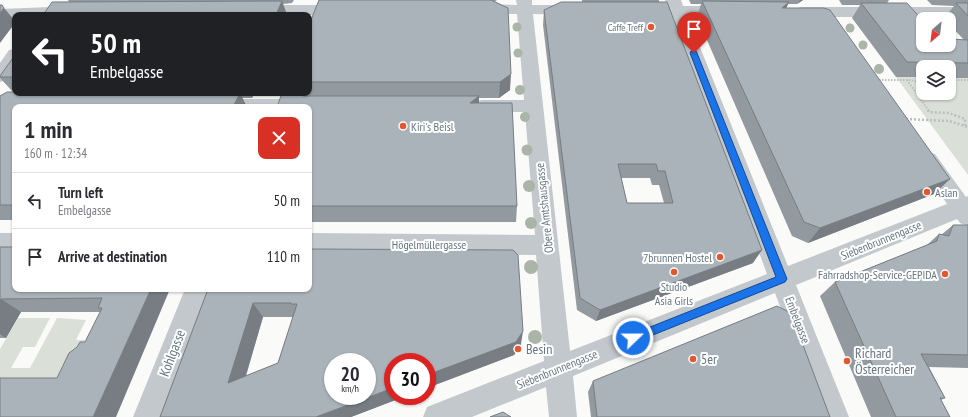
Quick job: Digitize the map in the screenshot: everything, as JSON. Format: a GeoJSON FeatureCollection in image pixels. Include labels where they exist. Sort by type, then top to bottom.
{"type":"FeatureCollection","features":[{"type":"Feature","properties":{"kind":"street"},"geometry":{"type":"LineString","coordinates":[[462,9],[524,5],[593,10]]}},
{"type":"Feature","properties":{"kind":"street","name":"Obere Amtshausgasse"},"geometry":{"type":"LineString","coordinates":[[524,5],[548,245],[563,417]]}},
{"type":"Feature","properties":{"kind":"street"},"geometry":{"type":"LineString","coordinates":[[624,10],[675,5],[745,11]]}},
{"type":"Feature","properties":{"kind":"street","name":"Embelgasse"},"geometry":{"type":"LineString","coordinates":[[675,5],[835,417]]}},
{"type":"Feature","properties":{"kind":"street"},"geometry":{"type":"LineString","coordinates":[[783,11],[825,6],[968,12]]}},
{"type":"Feature","properties":{"kind":"street"},"geometry":{"type":"LineString","coordinates":[[825,6],[841,30]]}},
{"type":"Feature","properties":{"kind":"street"},"geometry":{"type":"LineString","coordinates":[[18,12],[46,9],[93,11]]}},
{"type":"Feature","properties":{"kind":"street"},"geometry":{"type":"LineString","coordinates":[[241,10],[359,10]]}},
{"type":"Feature","properties":{"kind":"street"},"geometry":{"type":"LineString","coordinates":[[0,14],[12,13]]}},
{"type":"Feature","properties":{"kind":"street"},"geometry":{"type":"LineString","coordinates":[[0,76],[12,58]]}},
{"type":"Feature","properties":{"kind":"street"},"geometry":{"type":"LineString","coordinates":[[222,104],[275,102],[306,104]]}},
{"type":"Feature","properties":{"kind":"street"},"geometry":{"type":"LineString","coordinates":[[312,104],[321,105]]}},
{"type":"Feature","properties":{"kind":"street"},"geometry":{"type":"LineString","coordinates":[[463,106],[534,106]]}},
{"type":"Feature","properties":{"kind":"street"},"geometry":{"type":"LineString","coordinates":[[900,119],[966,210]]}},
{"type":"Feature","properties":{"kind":"street","name":"Siebenbrunnengasse"},"geometry":{"type":"LineString","coordinates":[[437,417],[782,279],[966,210]]}},
{"type":"Feature","properties":{"kind":"street"},"geometry":{"type":"LineString","coordinates":[[0,243],[12,243]]}},
{"type":"Feature","properties":{"kind":"street","name":"Högelmüllergasse"},"geometry":{"type":"LineString","coordinates":[[312,243],[548,245]]}},
{"type":"Feature","properties":{"kind":"street","name":"Kohlgasse"},"geometry":{"type":"LineString","coordinates":[[147,417],[196,292]]}},
{"type":"Feature","properties":{"kind":"path"},"geometry":{"type":"LineString","coordinates":[[873,80],[907,80],[916,82]]}},
{"type":"Feature","properties":{"kind":"path"},"geometry":{"type":"LineString","coordinates":[[907,80],[929,112],[949,113],[965,119],[967,127]]}},
{"type":"Feature","properties":{"kind":"path"},"geometry":{"type":"LineString","coordinates":[[956,80],[968,80]]}},
{"type":"Feature","properties":{"kind":"path"},"geometry":{"type":"LineString","coordinates":[[900,119],[949,121],[967,127]]}},
{"type":"Feature","properties":{"kind":"shaded area"},"geometry":{"type":"Polygon","coordinates":[[[896,77],[916,77],[916,100],[956,100],[956,77],[968,78],[968,175],[896,77]]]}},
{"type":"Feature","properties":{"kind":"shaded area"},"geometry":{"type":"Polygon","coordinates":[[[18,318],[50,318],[35,347],[23,347],[11,368],[30,368],[57,318],[86,320],[76,340],[89,340],[66,389],[0,389],[0,349],[18,318]]]}},
{"type":"Feature","properties":{"kind":"building"},"geometry":{"type":"Polygon","coordinates":[[[319,0],[491,0],[508,8],[511,74],[500,82],[312,82],[312,18],[319,0]]]}},
{"type":"Feature","properties":{"kind":"building"},"geometry":{"type":"Polygon","coordinates":[[[282,1],[277,12],[45,12],[52,2],[282,1]]]}},
{"type":"Feature","properties":{"kind":"building"},"geometry":{"type":"Polygon","coordinates":[[[702,1],[789,2],[782,8],[824,8],[830,10],[950,179],[820,228],[804,222],[702,1]]]}},
{"type":"Feature","properties":{"kind":"building"},"geometry":{"type":"Polygon","coordinates":[[[561,2],[667,2],[762,250],[600,310],[580,298],[544,10],[561,2]],[[618,164],[627,203],[673,203],[665,171],[658,171],[656,164],[618,164]]]}},
{"type":"Feature","properties":{"kind":"building"},"geometry":{"type":"Polygon","coordinates":[[[861,3],[907,3],[916,13],[916,52],[956,52],[956,39],[968,40],[968,63],[956,63],[956,60],[916,60],[916,62],[907,62],[861,3]]]}},
{"type":"Feature","properties":{"kind":"building"},"geometry":{"type":"Polygon","coordinates":[[[956,3],[968,3],[968,16],[956,3]]]}},
{"type":"Feature","properties":{"kind":"building"},"geometry":{"type":"Polygon","coordinates":[[[0,5],[4,8],[0,13],[0,5]]]}},
{"type":"Feature","properties":{"kind":"building"},"geometry":{"type":"Polygon","coordinates":[[[12,59],[12,77],[0,76],[12,59]]]}},
{"type":"Feature","properties":{"kind":"building"},"geometry":{"type":"Polygon","coordinates":[[[7,92],[12,92],[12,96],[238,96],[234,104],[12,104],[12,205],[0,205],[0,96],[7,92]]]}},
{"type":"Feature","properties":{"kind":"building"},"geometry":{"type":"Polygon","coordinates":[[[281,96],[479,96],[470,103],[512,103],[517,206],[312,206],[312,104],[278,104],[281,96]]]}},
{"type":"Feature","properties":{"kind":"building"},"geometry":{"type":"Polygon","coordinates":[[[953,225],[968,225],[968,355],[921,354],[945,398],[940,398],[950,417],[896,417],[835,282],[937,241],[939,234],[949,236],[953,225]]]}},
{"type":"Feature","properties":{"kind":"building"},"geometry":{"type":"Polygon","coordinates":[[[0,247],[12,247],[12,292],[150,292],[93,417],[0,417],[0,378],[57,378],[69,353],[77,347],[80,342],[85,342],[102,308],[98,308],[102,298],[1,299],[0,301],[0,247]]]}},
{"type":"Feature","properties":{"kind":"building"},"geometry":{"type":"Polygon","coordinates":[[[312,249],[513,250],[518,255],[523,331],[516,342],[436,372],[436,353],[384,353],[384,391],[376,394],[376,353],[324,353],[324,405],[348,405],[316,417],[160,417],[207,292],[312,292],[312,249]],[[253,303],[228,383],[278,363],[297,304],[253,303]]]}},
{"type":"Feature","properties":{"kind":"building"},"geometry":{"type":"Polygon","coordinates":[[[777,306],[791,313],[830,417],[597,417],[593,381],[777,306]]]}},
{"type":"Feature","properties":{"kind":"building"},"geometry":{"type":"Polygon","coordinates":[[[503,412],[511,417],[490,417],[503,412]]]}},
{"type":"Feature","properties":{"kind":"place","name":"Caffe Treff"},"geometry":{"type":"Point","coordinates":[651,27]}},
{"type":"Feature","properties":{"kind":"place","name":"Kiri's Beisl"},"geometry":{"type":"Point","coordinates":[403,126]}},
{"type":"Feature","properties":{"kind":"place","name":"Aslan"},"geometry":{"type":"Point","coordinates":[927,192]}},
{"type":"Feature","properties":{"kind":"place","name":"7brunnen Hostel"},"geometry":{"type":"Point","coordinates":[720,257]}},
{"type":"Feature","properties":{"kind":"place","name":"Studio Asia Girls"},"geometry":{"type":"Point","coordinates":[674,272]}},
{"type":"Feature","properties":{"kind":"place","name":"Fahrradshop-Service-GEPIDA"},"geometry":{"type":"Point","coordinates":[945,274]}},
{"type":"Feature","properties":{"kind":"place","name":"Besin"},"geometry":{"type":"Point","coordinates":[518,349]}},
{"type":"Feature","properties":{"kind":"place","name":"5er"},"geometry":{"type":"Point","coordinates":[693,359]}},
{"type":"Feature","properties":{"kind":"place","name":"Richard Österreicher"},"geometry":{"type":"Point","coordinates":[847,361]}},
{"type":"Feature","properties":{"kind":"route"},"geometry":{"type":"LineString","coordinates":[[633,338],[782,279],[694,53]]}}]}
